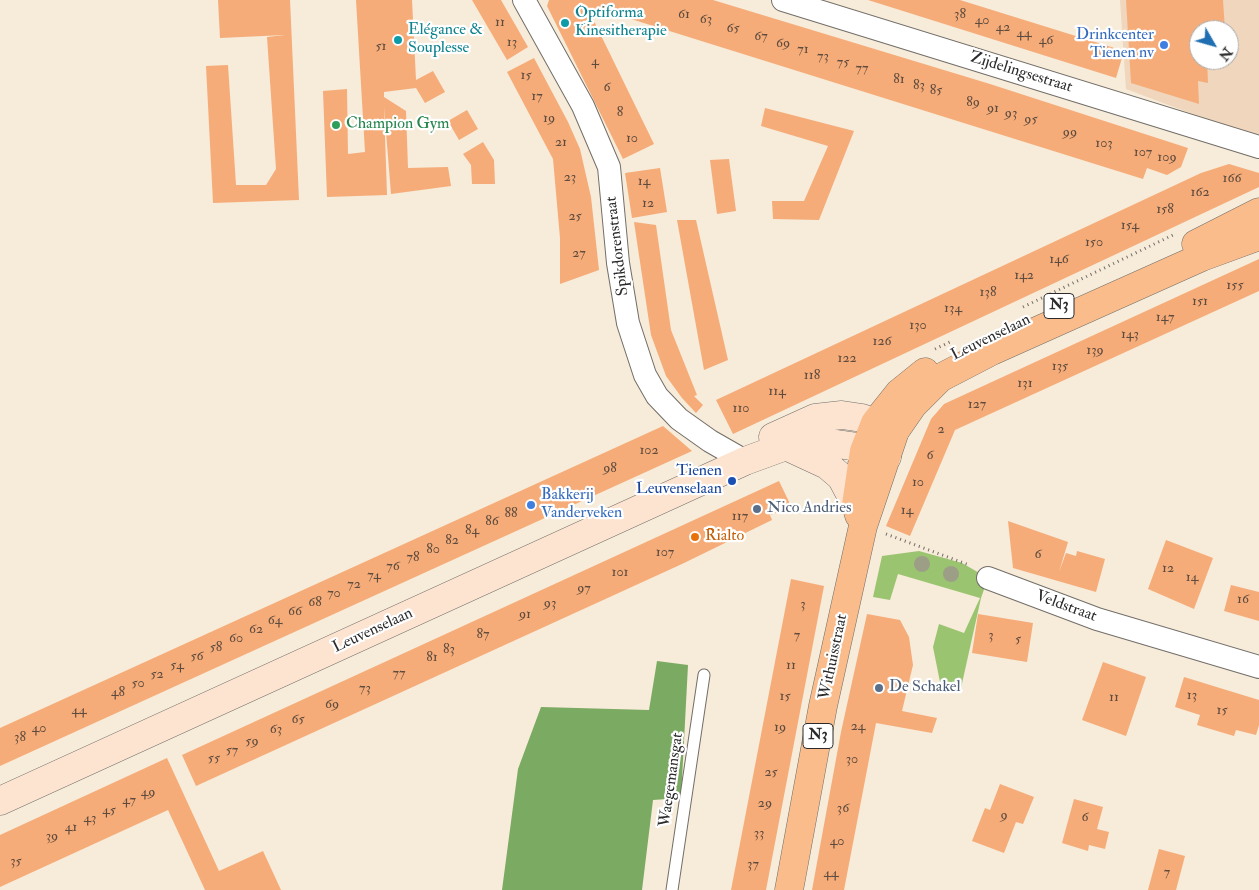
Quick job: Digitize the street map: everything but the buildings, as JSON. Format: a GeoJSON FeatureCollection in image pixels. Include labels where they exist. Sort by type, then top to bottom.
{"type":"FeatureCollection","features":[{"type":"Feature","properties":{"kind":"main road","name":"Leuvenselaan"},"geometry":{"type":"LineString","coordinates":[[875,454],[899,393],[929,368],[983,339],[1184,250],[1259,212]]}},
{"type":"Feature","properties":{"kind":"main road","name":"Leuvenselaan"},"geometry":{"type":"LineString","coordinates":[[885,427],[913,405],[940,378],[992,351],[1202,257],[1259,236]]}},
{"type":"Feature","properties":{"kind":"main road","name":"Withuisstraat"},"geometry":{"type":"LineString","coordinates":[[788,890],[827,687],[866,521],[875,454]]}},
{"type":"Feature","properties":{"kind":"street","name":"Spikdorenstraat"},"geometry":{"type":"LineString","coordinates":[[524,0],[583,106],[609,167],[618,264],[628,323],[644,375],[657,396],[679,419],[710,441],[745,461]]}},
{"type":"Feature","properties":{"kind":"street","name":"Zijdelingsestraat"},"geometry":{"type":"LineString","coordinates":[[783,0],[1259,147]]}},
{"type":"Feature","properties":{"kind":"street","name":"Leuvenselaan"},"geometry":{"type":"LineString","coordinates":[[745,461],[774,437],[815,418],[842,415],[885,427]]}},
{"type":"Feature","properties":{"kind":"street","name":"Leuvenselaan"},"geometry":{"type":"LineString","coordinates":[[0,801],[745,461],[786,446],[810,440],[851,446],[875,454]]}},
{"type":"Feature","properties":{"kind":"street"},"geometry":{"type":"LineString","coordinates":[[786,446],[827,465],[840,477],[866,521]]}},
{"type":"Feature","properties":{"kind":"street","name":"Veldstraat"},"geometry":{"type":"LineString","coordinates":[[988,578],[1097,618],[1259,667]]}},
{"type":"Feature","properties":{"kind":"lane","name":"Waegemansgat"},"geometry":{"type":"LineString","coordinates":[[672,890],[704,675]]}},
{"type":"Feature","properties":{"kind":"path"},"geometry":{"type":"LineString","coordinates":[[1020,308],[1181,231]]}},
{"type":"Feature","properties":{"kind":"path"},"geometry":{"type":"LineString","coordinates":[[931,350],[958,338]]}},
{"type":"Feature","properties":{"kind":"path"},"geometry":{"type":"LineString","coordinates":[[866,521],[932,552],[964,562],[988,578]]}},
{"type":"Feature","properties":{"kind":"shaded area"},"geometry":{"type":"Polygon","coordinates":[[[1120,0],[1259,0],[1259,139],[1126,89],[1120,0]]]}},
{"type":"Feature","properties":{"kind":"green space"},"geometry":{"type":"Polygon","coordinates":[[[919,551],[962,563],[988,578],[981,598],[961,688],[940,682],[933,647],[939,624],[964,633],[980,598],[898,574],[890,600],[873,597],[882,556],[919,551]]]}},
{"type":"Feature","properties":{"kind":"green space"},"geometry":{"type":"Polygon","coordinates":[[[657,661],[688,665],[681,798],[653,800],[642,890],[502,890],[518,769],[541,707],[649,710],[657,661]]]}},
{"type":"Feature","properties":{"kind":"place","name":"Optiforma Kinesitherapie"},"geometry":{"type":"Point","coordinates":[565,23]}},
{"type":"Feature","properties":{"kind":"place","name":"Elégance & Souplesse"},"geometry":{"type":"Point","coordinates":[398,40]}},
{"type":"Feature","properties":{"kind":"place","name":"Drinkcenter Tienen nv"},"geometry":{"type":"Point","coordinates":[1164,45]}},
{"type":"Feature","properties":{"kind":"place","name":"Champion Gym"},"geometry":{"type":"Point","coordinates":[336,125]}},
{"type":"Feature","properties":{"kind":"place","name":"Tienen Leuvenselaan"},"geometry":{"type":"Point","coordinates":[732,481]}},
{"type":"Feature","properties":{"kind":"place","name":"Bakkerij Vanderveken"},"geometry":{"type":"Point","coordinates":[531,505]}},
{"type":"Feature","properties":{"kind":"place","name":"Nico Andries"},"geometry":{"type":"Point","coordinates":[757,509]}},
{"type":"Feature","properties":{"kind":"place","name":"Rialto"},"geometry":{"type":"Point","coordinates":[695,537]}},
{"type":"Feature","properties":{"kind":"place","name":"De Schakel"},"geometry":{"type":"Point","coordinates":[879,688]}}]}
